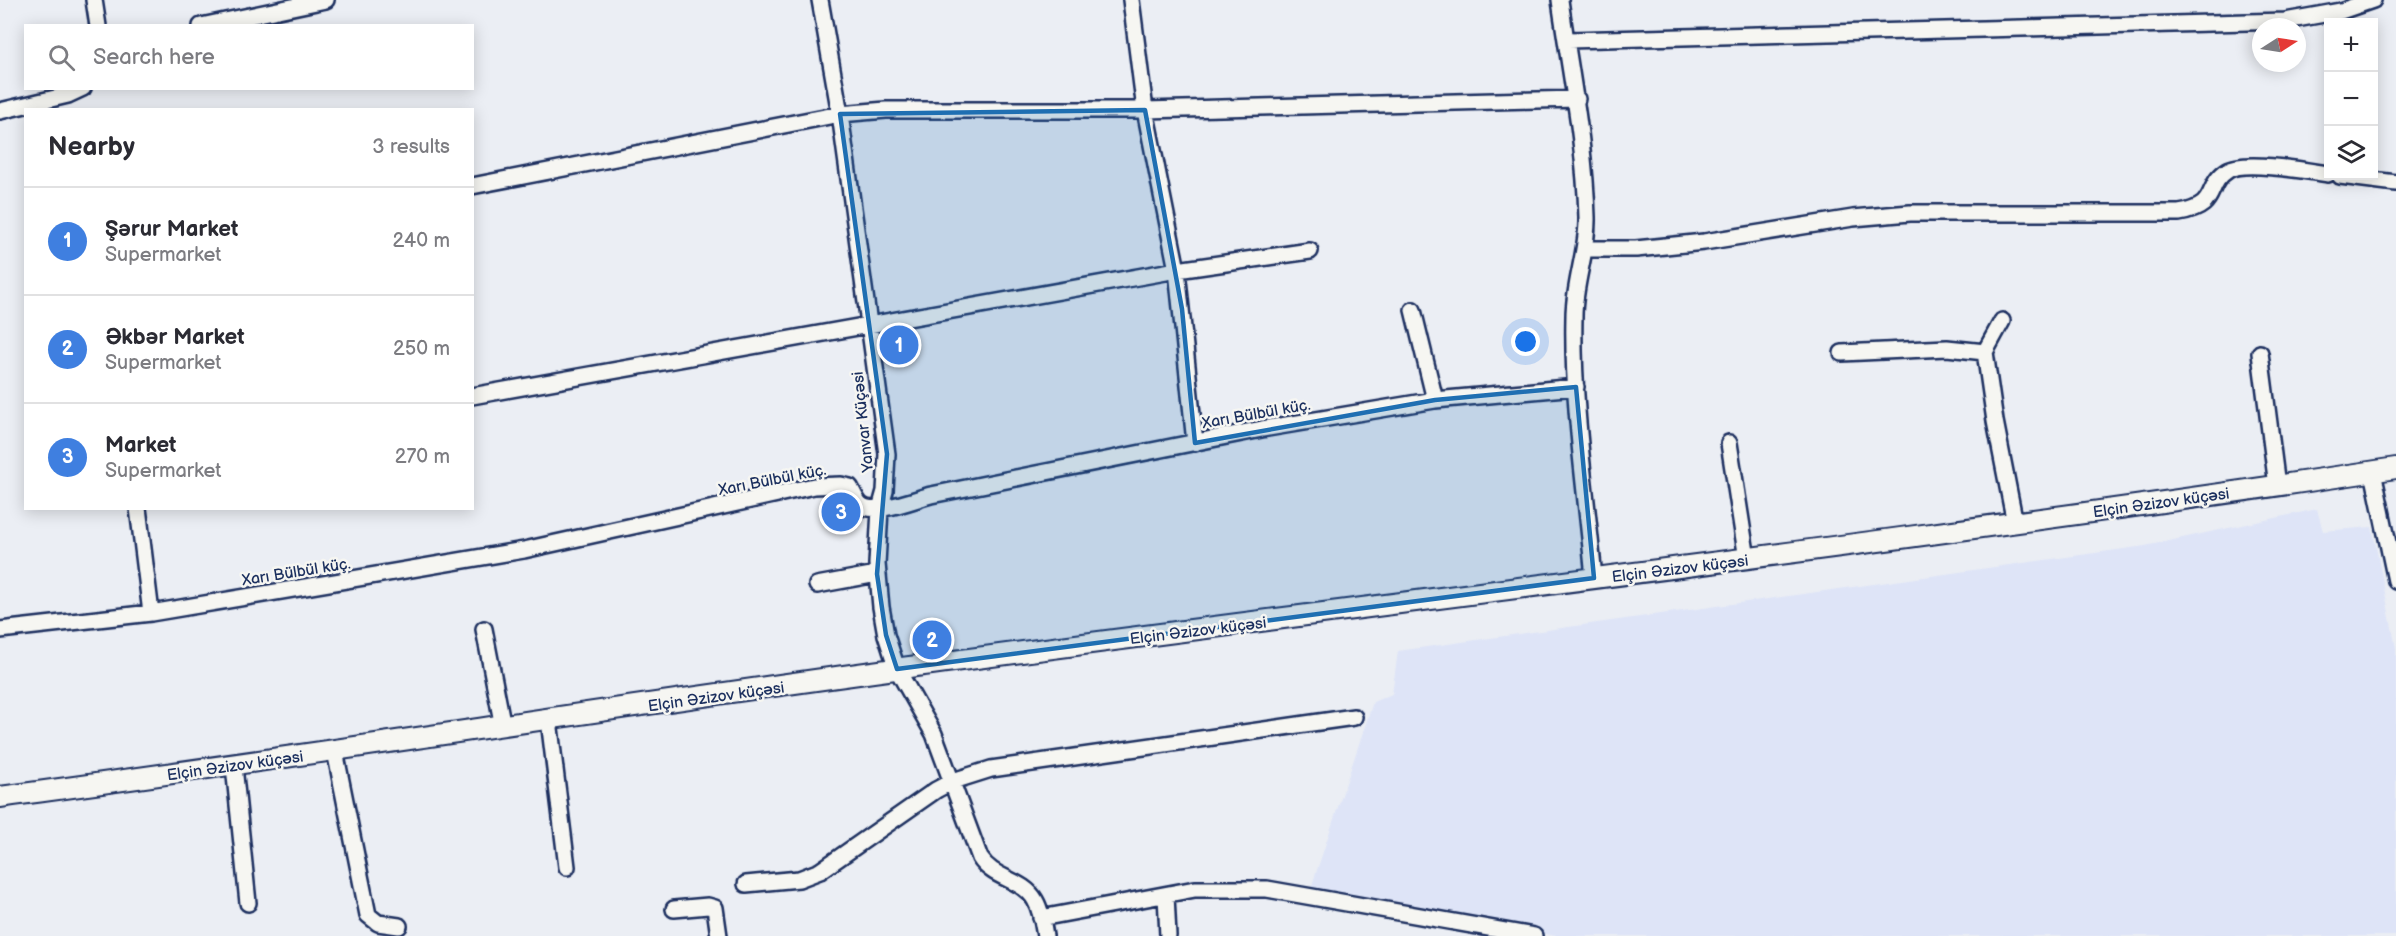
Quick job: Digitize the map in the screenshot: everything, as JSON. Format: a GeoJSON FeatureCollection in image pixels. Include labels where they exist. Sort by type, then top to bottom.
{"type":"FeatureCollection","features":[{"type":"Feature","properties":{"kind":"street"},"geometry":{"type":"LineString","coordinates":[[94,0],[98,24]]}},
{"type":"Feature","properties":{"kind":"street"},"geometry":{"type":"LineString","coordinates":[[211,24],[326,0]]}},
{"type":"Feature","properties":{"kind":"street","name":"Yanvar Küçəsi"},"geometry":{"type":"LineString","coordinates":[[819,0],[840,114],[887,454],[885,491],[880,509],[877,574],[886,635],[897,669],[934,734],[980,858],[986,868],[1028,891],[1036,901],[1045,936]]}},
{"type":"Feature","properties":{"kind":"street"},"geometry":{"type":"LineString","coordinates":[[1131,0],[1145,110],[1177,270],[1195,442]]}},
{"type":"Feature","properties":{"kind":"street"},"geometry":{"type":"LineString","coordinates":[[1560,0],[1577,99],[1587,219],[1585,249],[1574,313],[1576,387],[1594,579]]}},
{"type":"Feature","properties":{"kind":"street"},"geometry":{"type":"LineString","coordinates":[[1568,40],[2285,21],[2341,11],[2373,0]]}},
{"type":"Feature","properties":{"kind":"street"},"geometry":{"type":"LineString","coordinates":[[0,111],[69,102],[81,90]]}},
{"type":"Feature","properties":{"kind":"street"},"geometry":{"type":"LineString","coordinates":[[474,186],[840,114],[886,111],[1145,110],[1577,99]]}},
{"type":"Feature","properties":{"kind":"street"},"geometry":{"type":"LineString","coordinates":[[1585,249],[1636,249],[1704,242],[1853,218],[1910,213],[2179,213],[2194,210],[2206,203],[2221,176],[2229,169],[2240,166],[2284,168],[2324,173]]}},
{"type":"Feature","properties":{"kind":"street"},"geometry":{"type":"LineString","coordinates":[[2372,180],[2396,183]]}},
{"type":"Feature","properties":{"kind":"street"},"geometry":{"type":"LineString","coordinates":[[474,396],[1177,270],[1310,251]]}},
{"type":"Feature","properties":{"kind":"street"},"geometry":{"type":"LineString","coordinates":[[1413,310],[1435,400]]}},
{"type":"Feature","properties":{"kind":"street"},"geometry":{"type":"LineString","coordinates":[[2002,321],[1985,352],[1995,421],[2015,523]]}},
{"type":"Feature","properties":{"kind":"street"},"geometry":{"type":"LineString","coordinates":[[1842,353],[1947,348],[1985,352]]}},
{"type":"Feature","properties":{"kind":"street"},"geometry":{"type":"LineString","coordinates":[[2260,353],[2277,486]]}},
{"type":"Feature","properties":{"kind":"street","name":"Xarı Bülbül küç."},"geometry":{"type":"LineString","coordinates":[[0,630],[152,613],[524,550],[814,486],[841,485],[850,488],[861,505],[869,509],[880,509],[931,495],[1195,442],[1435,400],[1576,387]]}},
{"type":"Feature","properties":{"kind":"street"},"geometry":{"type":"LineString","coordinates":[[1729,443],[1747,559]]}},
{"type":"Feature","properties":{"kind":"street","name":"Elçin Əzizov küçəsi"},"geometry":{"type":"LineString","coordinates":[[0,797],[234,766],[897,669],[1747,559],[2396,468]]}},
{"type":"Feature","properties":{"kind":"street"},"geometry":{"type":"LineString","coordinates":[[2373,472],[2396,580]]}},
{"type":"Feature","properties":{"kind":"street"},"geometry":{"type":"LineString","coordinates":[[138,510],[152,613]]}},
{"type":"Feature","properties":{"kind":"street"},"geometry":{"type":"LineString","coordinates":[[817,585],[877,574]]}},
{"type":"Feature","properties":{"kind":"street"},"geometry":{"type":"LineString","coordinates":[[484,629],[503,727]]}},
{"type":"Feature","properties":{"kind":"street"},"geometry":{"type":"LineString","coordinates":[[746,884],[799,879],[820,871],[936,790],[953,781],[991,770],[1354,717]]}},
{"type":"Feature","properties":{"kind":"street"},"geometry":{"type":"LineString","coordinates":[[549,720],[567,867]]}},
{"type":"Feature","properties":{"kind":"street"},"geometry":{"type":"LineString","coordinates":[[335,751],[368,915],[378,923],[399,926]]}},
{"type":"Feature","properties":{"kind":"street"},"geometry":{"type":"LineString","coordinates":[[234,766],[248,903]]}},
{"type":"Feature","properties":{"kind":"street"},"geometry":{"type":"LineString","coordinates":[[1041,918],[1195,889],[1267,889],[1534,936]]}},
{"type":"Feature","properties":{"kind":"street"},"geometry":{"type":"LineString","coordinates":[[1166,895],[1167,936]]}},
{"type":"Feature","properties":{"kind":"street"},"geometry":{"type":"LineString","coordinates":[[674,909],[708,906],[715,908],[719,936]]}},
{"type":"Feature","properties":{"kind":"highlighted area"},"geometry":{"type":"Polygon","coordinates":[[[1145,110],[1182,309],[1195,443],[1435,400],[1576,387],[1594,578],[897,669],[886,635],[877,574],[887,454],[840,114],[1145,110]]]}},
{"type":"Feature","properties":{"kind":"shaded area"},"geometry":{"type":"Polygon","coordinates":[[[2317,509],[2323,531],[2372,527],[2396,648],[2396,936],[1556,936],[1311,888],[1373,702],[1392,694],[1398,651],[2145,546],[2317,509]]]}},
{"type":"Feature","properties":{"kind":"place","name":"Şərur Market"},"geometry":{"type":"Point","coordinates":[899,345]}},
{"type":"Feature","properties":{"kind":"place","name":"Market"},"geometry":{"type":"Point","coordinates":[841,512]}},
{"type":"Feature","properties":{"kind":"place","name":"Əkbər Market"},"geometry":{"type":"Point","coordinates":[932,640]}}]}
